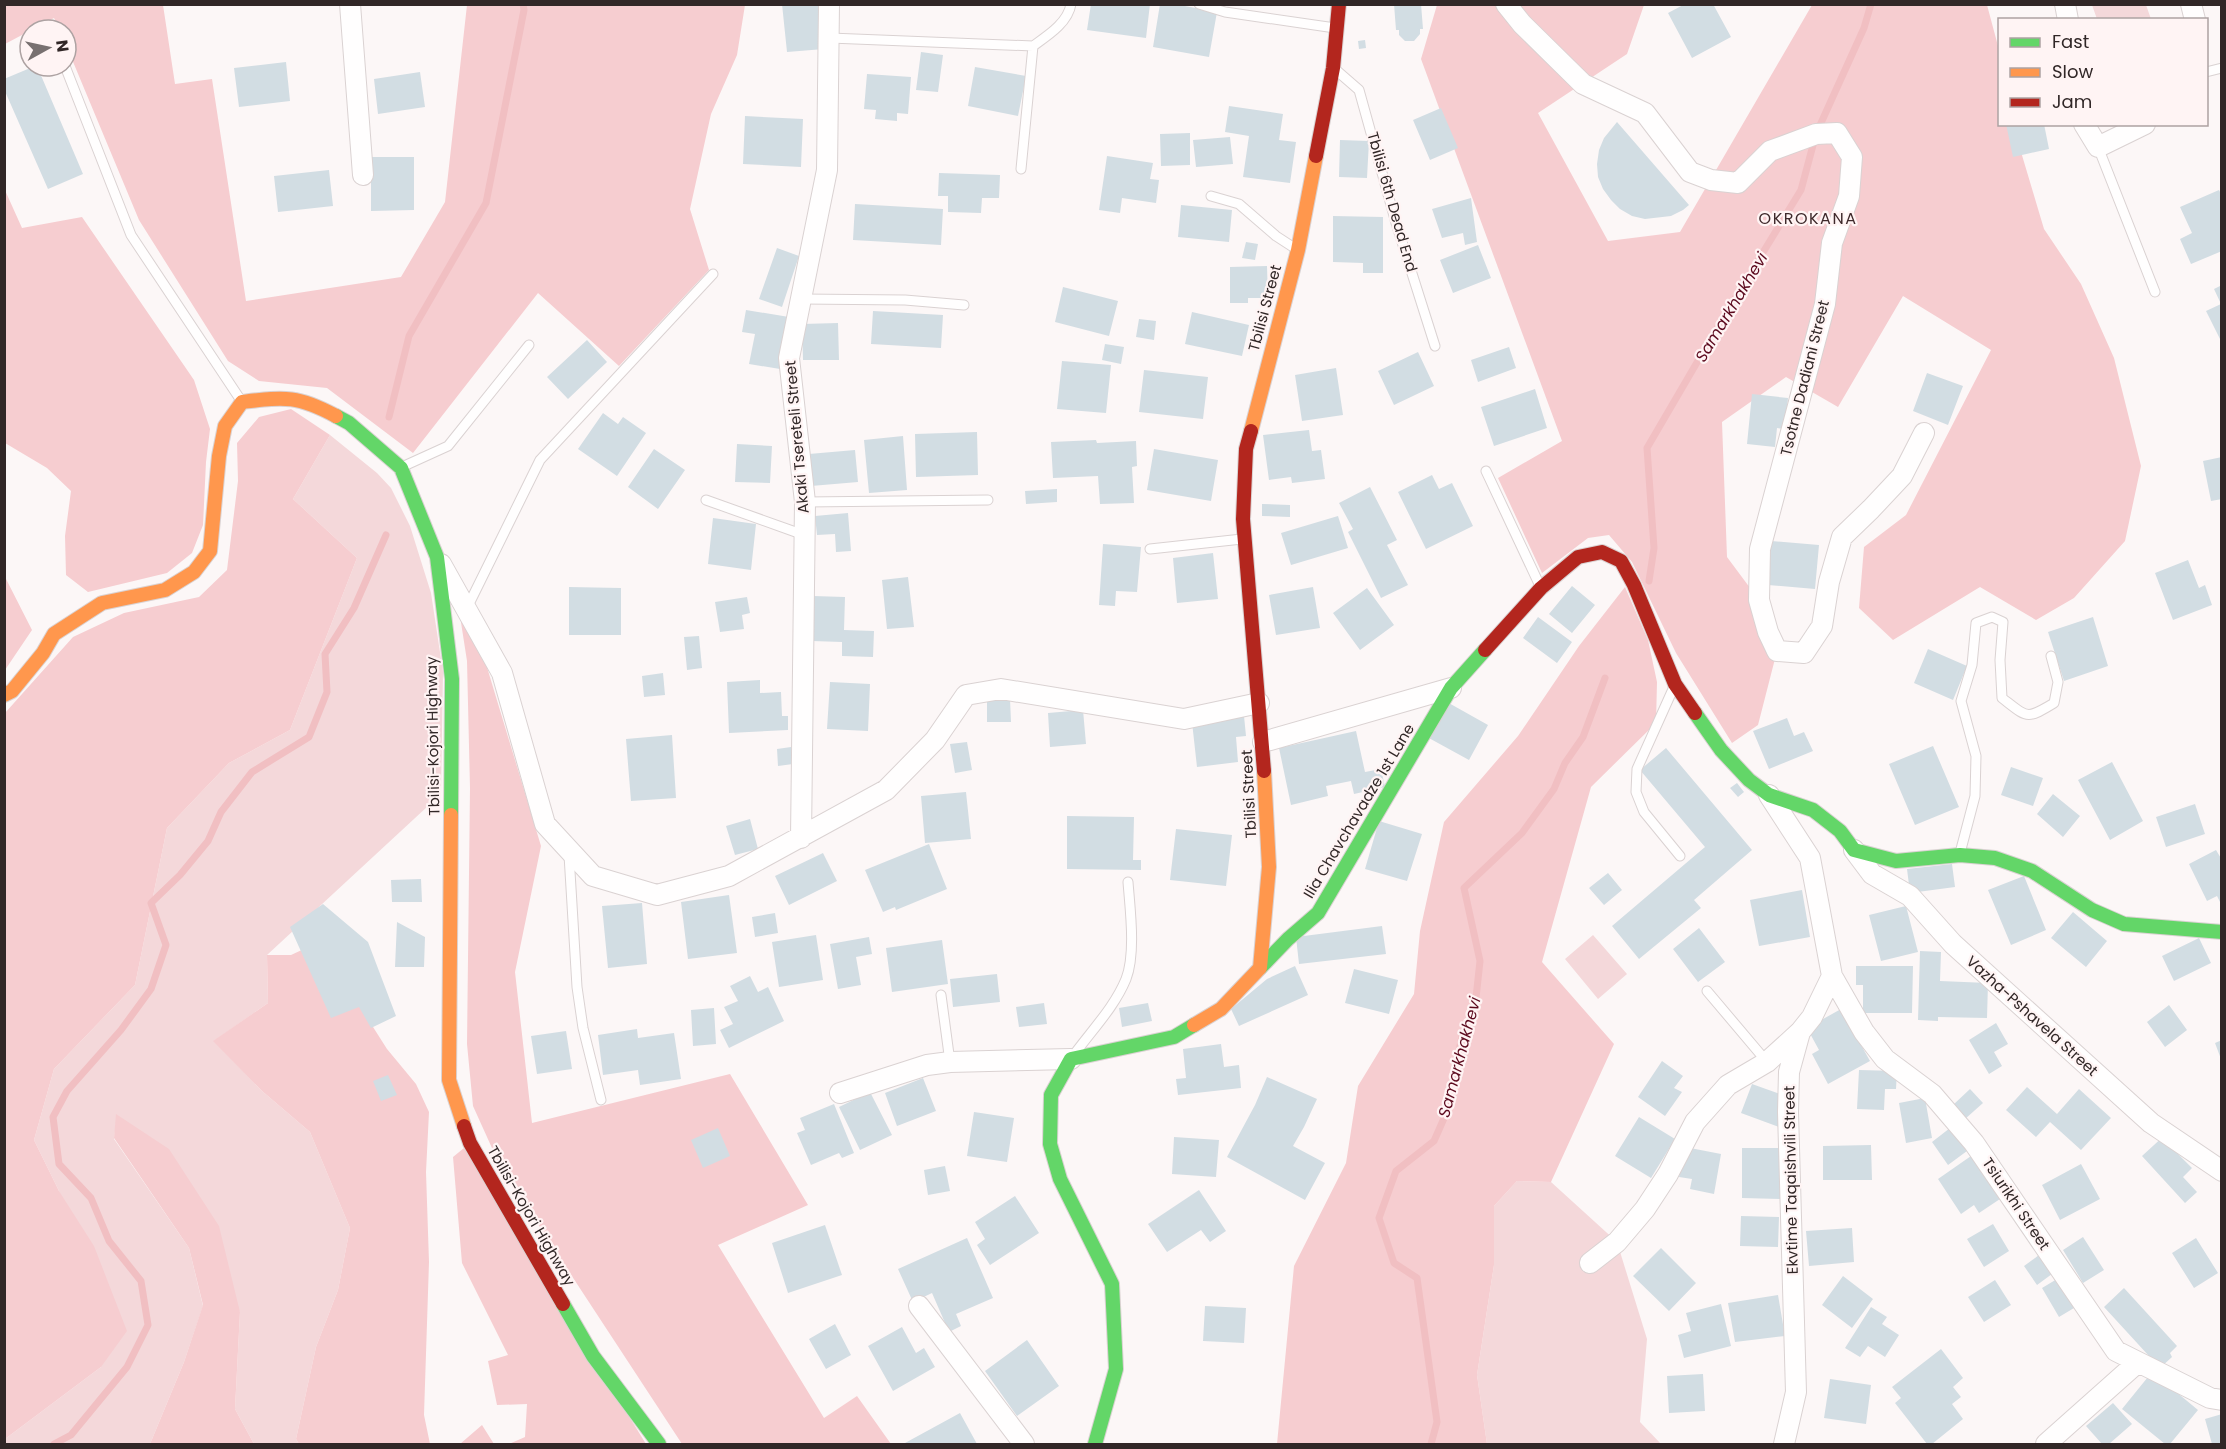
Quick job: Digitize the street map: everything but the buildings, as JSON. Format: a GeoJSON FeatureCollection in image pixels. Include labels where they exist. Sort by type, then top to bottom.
{"type":"FeatureCollection","features":[{"type":"Feature","properties":{"kind":"street"},"geometry":{"type":"LineString","coordinates":[[350,4],[363,174]]}},
{"type":"Feature","properties":{"kind":"street","name":"Akaki Tsereteli Street"},"geometry":{"type":"LineString","coordinates":[[801,838],[805,502],[789,358],[827,170],[829,4]]}},
{"type":"Feature","properties":{"kind":"street","name":"Tbilisi Street"},"geometry":{"type":"LineString","coordinates":[[1260,968],[1269,867],[1263,742],[1244,539],[1246,449],[1298,250],[1333,68],[1339,4]]}},
{"type":"Feature","properties":{"kind":"street","name":"Tsotne Dadiani Street"},"geometry":{"type":"LineString","coordinates":[[1506,4],[1522,24],[1583,84],[1645,113],[1690,172],[1711,180],[1738,183],[1770,151],[1816,134],[1837,133],[1852,157],[1849,196],[1832,243],[1825,304],[1760,549],[1759,600],[1768,632],[1777,651],[1804,653],[1822,626],[1829,582],[1842,537],[1902,476],[1924,433]]}},
{"type":"Feature","properties":{"kind":"street"},"geometry":{"type":"LineString","coordinates":[[2085,126],[2098,147],[2141,126]]}},
{"type":"Feature","properties":{"kind":"street","name":"Tbilisi-Kojori Highway"},"geometry":{"type":"LineString","coordinates":[[242,402],[282,397],[312,403],[349,423],[401,468],[437,557],[452,679],[449,1080],[470,1143],[593,1356],[660,1444]]}},
{"type":"Feature","properties":{"kind":"street"},"geometry":{"type":"LineString","coordinates":[[4,695],[12,691],[43,653],[54,634],[102,603],[165,590],[194,572],[210,551],[219,456],[225,426],[242,402]]}},
{"type":"Feature","properties":{"kind":"street","name":"Ilia Chavchavadze 1st Lane"},"geometry":{"type":"LineString","coordinates":[[1260,968],[1288,939],[1318,914],[1451,688],[1541,588],[1578,557],[1602,552],[1621,561],[1634,585],[1675,684],[1721,750],[1749,780],[1769,795],[1813,810],[1840,831],[1854,850]]}},
{"type":"Feature","properties":{"kind":"street"},"geometry":{"type":"LineString","coordinates":[[437,557],[502,673],[545,824],[593,876],[657,895],[729,876],[886,790],[935,740],[966,695],[1001,689],[1184,719],[1259,703]]}},
{"type":"Feature","properties":{"kind":"street"},"geometry":{"type":"LineString","coordinates":[[1263,742],[1451,688]]}},
{"type":"Feature","properties":{"kind":"street"},"geometry":{"type":"LineString","coordinates":[[1769,795],[1810,858],[1832,976]]}},
{"type":"Feature","properties":{"kind":"street"},"geometry":{"type":"LineString","coordinates":[[1854,850],[1896,861],[1960,855],[1995,858],[2032,871],[2092,910],[2124,924],[2222,932]]}},
{"type":"Feature","properties":{"kind":"street","name":"Vazha-Pshavela Street"},"geometry":{"type":"LineString","coordinates":[[1854,850],[1872,874],[1910,896],[1953,945],[2151,1123],[2222,1171]]}},
{"type":"Feature","properties":{"kind":"street"},"geometry":{"type":"LineString","coordinates":[[840,1093],[927,1065],[950,1062],[1071,1059],[1174,1037],[1221,1009],[1260,968]]}},
{"type":"Feature","properties":{"kind":"street","name":"Ekvtime Taqaishvili Street"},"geometry":{"type":"LineString","coordinates":[[1784,1444],[1796,1392],[1788,1112],[1789,1072],[1800,1032],[1812,1017],[1832,976]]}},
{"type":"Feature","properties":{"kind":"street","name":"Tsiurikhi Street"},"geometry":{"type":"LineString","coordinates":[[1832,976],[1864,1032],[1885,1059],[1932,1094],[1974,1143],[2116,1351],[2210,1398],[2222,1400]]}},
{"type":"Feature","properties":{"kind":"street"},"geometry":{"type":"LineString","coordinates":[[1590,1263],[1617,1242],[1645,1209],[1668,1174],[1695,1122],[1728,1085],[1767,1062],[1800,1032]]}},
{"type":"Feature","properties":{"kind":"street"},"geometry":{"type":"LineString","coordinates":[[1071,1059],[1051,1095],[1050,1144],[1060,1179],[1112,1284],[1116,1369],[1101,1441]]}},
{"type":"Feature","properties":{"kind":"street"},"geometry":{"type":"LineString","coordinates":[[919,1306],[1024,1444]]}},
{"type":"Feature","properties":{"kind":"street"},"geometry":{"type":"LineString","coordinates":[[2046,1444],[2137,1363]]}},
{"type":"Feature","properties":{"kind":"lane"},"geometry":{"type":"LineString","coordinates":[[830,38],[1033,46],[1055,30],[1070,10],[1071,4]]}},
{"type":"Feature","properties":{"kind":"lane"},"geometry":{"type":"LineString","coordinates":[[1199,4],[1225,12],[1337,28]]}},
{"type":"Feature","properties":{"kind":"lane"},"geometry":{"type":"LineString","coordinates":[[1021,169],[1033,46]]}},
{"type":"Feature","properties":{"kind":"lane","name":"Tbilisi 6th Dead End"},"geometry":{"type":"LineString","coordinates":[[1333,68],[1359,90],[1396,223],[1435,346]]}},
{"type":"Feature","properties":{"kind":"lane"},"geometry":{"type":"LineString","coordinates":[[70,78],[131,235],[242,402]]}},
{"type":"Feature","properties":{"kind":"lane"},"geometry":{"type":"LineString","coordinates":[[2098,147],[2155,292]]}},
{"type":"Feature","properties":{"kind":"lane"},"geometry":{"type":"LineString","coordinates":[[1211,196],[1239,204],[1276,236],[1298,250]]}},
{"type":"Feature","properties":{"kind":"lane"},"geometry":{"type":"LineString","coordinates":[[467,609],[540,460],[713,274]]}},
{"type":"Feature","properties":{"kind":"lane"},"geometry":{"type":"LineString","coordinates":[[802,299],[905,300],[964,305]]}},
{"type":"Feature","properties":{"kind":"lane"},"geometry":{"type":"LineString","coordinates":[[401,468],[448,446],[529,345]]}},
{"type":"Feature","properties":{"kind":"lane"},"geometry":{"type":"LineString","coordinates":[[1486,471],[1541,588]]}},
{"type":"Feature","properties":{"kind":"lane"},"geometry":{"type":"LineString","coordinates":[[706,500],[804,535]]}},
{"type":"Feature","properties":{"kind":"lane"},"geometry":{"type":"LineString","coordinates":[[805,502],[988,500]]}},
{"type":"Feature","properties":{"kind":"lane"},"geometry":{"type":"LineString","coordinates":[[1150,549],[1244,539]]}},
{"type":"Feature","properties":{"kind":"lane"},"geometry":{"type":"LineString","coordinates":[[1960,855],[1975,796],[1976,756],[1961,701],[1972,665],[1977,622],[1992,617],[2003,622],[2000,660],[2002,698],[2022,714],[2033,715],[2054,703],[2058,682],[2051,656]]}},
{"type":"Feature","properties":{"kind":"lane"},"geometry":{"type":"LineString","coordinates":[[1675,684],[1637,769],[1636,792],[1644,812],[1680,856]]}},
{"type":"Feature","properties":{"kind":"lane"},"geometry":{"type":"LineString","coordinates":[[569,850],[577,987],[583,1028],[601,1100]]}},
{"type":"Feature","properties":{"kind":"lane"},"geometry":{"type":"LineString","coordinates":[[1071,1059],[1111,1006],[1127,978],[1132,923],[1128,882]]}},
{"type":"Feature","properties":{"kind":"lane"},"geometry":{"type":"LineString","coordinates":[[1707,991],[1767,1062]]}},
{"type":"Feature","properties":{"kind":"lane"},"geometry":{"type":"LineString","coordinates":[[941,995],[950,1062]]}},
{"type":"Feature","properties":{"kind":"shaded area"},"geometry":{"type":"Polygon","coordinates":[[[5,4],[163,5],[175,84],[212,79],[246,301],[401,277],[445,202],[467,5],[745,5],[737,55],[711,114],[690,209],[709,270],[619,366],[538,293],[413,453],[327,388],[259,381],[228,361],[139,220],[78,74],[78,18],[18,18],[18,37],[5,44],[5,4]]]}},
{"type":"Feature","properties":{"kind":"shaded area"},"geometry":{"type":"Polygon","coordinates":[[[1437,5],[1644,5],[1627,54],[1538,113],[1608,241],[1680,232],[1812,5],[1987,5],[1998,46],[1998,126],[2013,126],[2044,229],[2081,284],[2114,358],[2141,466],[2125,541],[2074,598],[2036,620],[1980,587],[1893,640],[1859,608],[1864,547],[1906,515],[1991,350],[1903,296],[1838,407],[1786,377],[1722,422],[1727,557],[1759,600],[1777,651],[1758,725],[1732,743],[1676,653],[1632,562],[1609,535],[1588,538],[1542,573],[1498,478],[1562,441],[1421,59],[1437,5]]]}},
{"type":"Feature","properties":{"kind":"shaded area"},"geometry":{"type":"Polygon","coordinates":[[[2092,5],[2146,5],[2151,18],[2097,18],[2092,5]]]}},
{"type":"Feature","properties":{"kind":"shaded area"},"geometry":{"type":"Polygon","coordinates":[[[4,188],[22,228],[82,217],[194,380],[210,429],[203,525],[192,553],[167,573],[88,592],[66,575],[65,536],[71,491],[47,468],[5,443],[4,188]]]}},
{"type":"Feature","properties":{"kind":"shaded area"},"geometry":{"type":"Polygon","coordinates":[[[291,409],[330,435],[293,499],[357,558],[290,730],[229,763],[167,828],[135,985],[54,1069],[34,1140],[59,1191],[94,1246],[127,1331],[101,1367],[5,1439],[5,713],[73,637],[124,613],[199,597],[227,570],[238,481],[237,443],[259,417],[291,409]]]}},
{"type":"Feature","properties":{"kind":"shaded area"},"geometry":{"type":"Polygon","coordinates":[[[330,435],[377,473],[391,488],[410,526],[431,593],[443,672],[441,794],[267,955],[268,1003],[214,1041],[262,1091],[310,1132],[350,1228],[338,1290],[316,1347],[296,1439],[299,1444],[254,1444],[235,1409],[240,1312],[117,1115],[114,1139],[189,1248],[203,1306],[184,1362],[150,1444],[5,1444],[5,1439],[101,1367],[59,1191],[34,1140],[54,1069],[135,985],[167,828],[229,763],[290,730],[357,558],[293,499],[330,435]]]}},
{"type":"Feature","properties":{"kind":"shaded area"},"geometry":{"type":"Polygon","coordinates":[[[4,575],[32,630],[5,670],[4,670],[4,575]]]}},
{"type":"Feature","properties":{"kind":"shaded area"},"geometry":{"type":"Polygon","coordinates":[[[1625,587],[1648,640],[1657,682],[1656,723],[1591,787],[1542,962],[1614,1044],[1551,1182],[1517,1181],[1494,1206],[1494,1265],[1477,1375],[1487,1444],[1277,1444],[1294,1266],[1346,1163],[1358,1086],[1414,994],[1420,931],[1444,822],[1518,736],[1579,646],[1625,587]]]}},
{"type":"Feature","properties":{"kind":"shaded area"},"geometry":{"type":"Polygon","coordinates":[[[460,616],[483,654],[541,846],[515,972],[532,1123],[730,1074],[808,1205],[718,1245],[824,1418],[857,1396],[891,1444],[682,1444],[501,1168],[473,1106],[467,1044],[470,788],[467,661],[460,616]]]}},
{"type":"Feature","properties":{"kind":"shaded area"},"geometry":{"type":"Polygon","coordinates":[[[1593,935],[1627,974],[1598,999],[1565,959],[1593,935]]]}},
{"type":"Feature","properties":{"kind":"shaded area"},"geometry":{"type":"Polygon","coordinates":[[[319,942],[387,1049],[416,1084],[429,1112],[426,1172],[429,1262],[424,1415],[430,1444],[299,1444],[296,1439],[316,1347],[338,1290],[350,1228],[310,1132],[262,1091],[213,1041],[268,1003],[267,955],[291,955],[319,942]]]}},
{"type":"Feature","properties":{"kind":"shaded area"},"geometry":{"type":"Polygon","coordinates":[[[116,1114],[169,1149],[219,1226],[240,1312],[235,1409],[254,1444],[150,1444],[184,1362],[203,1305],[189,1248],[114,1138],[116,1114]]]}},
{"type":"Feature","properties":{"kind":"shaded area"},"geometry":{"type":"Polygon","coordinates":[[[464,1148],[646,1444],[509,1444],[525,1437],[527,1404],[497,1405],[488,1361],[508,1355],[462,1263],[453,1157],[464,1148]]]}},
{"type":"Feature","properties":{"kind":"shaded area"},"geometry":{"type":"Polygon","coordinates":[[[1517,1181],[1551,1182],[1617,1242],[1647,1339],[1640,1422],[1661,1444],[1487,1444],[1477,1375],[1494,1265],[1494,1206],[1517,1181]]]}},
{"type":"Feature","properties":{"kind":"shaded area"},"geometry":{"type":"Polygon","coordinates":[[[482,1425],[494,1444],[460,1444],[482,1425]]]}},
{"type":"Feature","properties":{"kind":"waterway"},"geometry":{"type":"LineString","coordinates":[[389,417],[409,336],[486,203],[524,10],[523,4]]}},
{"type":"Feature","properties":{"kind":"waterway","name":"Samarkhakhevi"},"geometry":{"type":"LineString","coordinates":[[1649,581],[1654,548],[1647,448],[1801,190],[1816,134],[1864,28],[1871,4]]}},
{"type":"Feature","properties":{"kind":"waterway"},"geometry":{"type":"LineString","coordinates":[[54,1444],[71,1435],[127,1367],[148,1325],[141,1281],[109,1241],[91,1198],[59,1164],[53,1117],[67,1091],[121,1030],[151,989],[166,945],[151,903],[180,875],[208,841],[221,812],[252,772],[309,737],[327,692],[325,654],[354,608],[386,535]]}},
{"type":"Feature","properties":{"kind":"waterway","name":"Samarkhakhevi"},"geometry":{"type":"LineString","coordinates":[[1431,1444],[1437,1422],[1417,1278],[1394,1263],[1379,1218],[1396,1171],[1434,1141],[1445,1116],[1463,1032],[1475,1007],[1480,961],[1464,888],[1522,833],[1554,789],[1565,763],[1583,737],[1605,678]]}},
{"type":"Feature","properties":{"kind":"traffic: fast"},"geometry":{"type":"LineString","coordinates":[[336,416],[349,423],[401,468],[437,557],[452,679],[451,815]]}},
{"type":"Feature","properties":{"kind":"traffic: fast"},"geometry":{"type":"LineString","coordinates":[[1260,968],[1318,913],[1451,688],[1485,650]]}},
{"type":"Feature","properties":{"kind":"traffic: fast"},"geometry":{"type":"LineString","coordinates":[[1695,713],[1721,750],[1749,780],[1769,795],[1813,810],[1840,831],[1854,850],[1896,861],[1960,855],[1995,858],[2032,871],[2092,910],[2124,924],[2222,932]]}},
{"type":"Feature","properties":{"kind":"traffic: fast"},"geometry":{"type":"LineString","coordinates":[[1095,1444],[1116,1369],[1112,1284],[1060,1179],[1050,1144],[1051,1095],[1071,1059],[1174,1037],[1194,1025]]}},
{"type":"Feature","properties":{"kind":"traffic: fast"},"geometry":{"type":"LineString","coordinates":[[563,1304],[593,1356],[659,1444]]}},
{"type":"Feature","properties":{"kind":"traffic: slow"},"geometry":{"type":"LineString","coordinates":[[1251,431],[1298,250],[1316,156]]}},
{"type":"Feature","properties":{"kind":"traffic: slow"},"geometry":{"type":"LineString","coordinates":[[4,695],[12,691],[43,653],[54,634],[102,603],[165,590],[194,572],[210,551],[219,456],[225,426],[242,402],[290,399],[311,404],[336,416]]}},
{"type":"Feature","properties":{"kind":"traffic: slow"},"geometry":{"type":"LineString","coordinates":[[1194,1025],[1221,1009],[1260,968],[1269,867],[1264,771]]}},
{"type":"Feature","properties":{"kind":"traffic: slow"},"geometry":{"type":"LineString","coordinates":[[451,815],[449,1080],[464,1126]]}},
{"type":"Feature","properties":{"kind":"traffic: jam"},"geometry":{"type":"LineString","coordinates":[[1316,156],[1333,68],[1339,4]]}},
{"type":"Feature","properties":{"kind":"traffic: jam"},"geometry":{"type":"LineString","coordinates":[[1251,431],[1246,449],[1243,519],[1264,771]]}},
{"type":"Feature","properties":{"kind":"traffic: jam"},"geometry":{"type":"LineString","coordinates":[[1485,650],[1541,588],[1578,557],[1602,552],[1621,561],[1634,585],[1675,684],[1695,713]]}},
{"type":"Feature","properties":{"kind":"traffic: jam"},"geometry":{"type":"LineString","coordinates":[[464,1126],[470,1143],[563,1304]]}},
{"type":"Feature","properties":{"kind":"district","name":"OKROKANA"},"geometry":{"type":"Point","coordinates":[1808,218]}}]}
